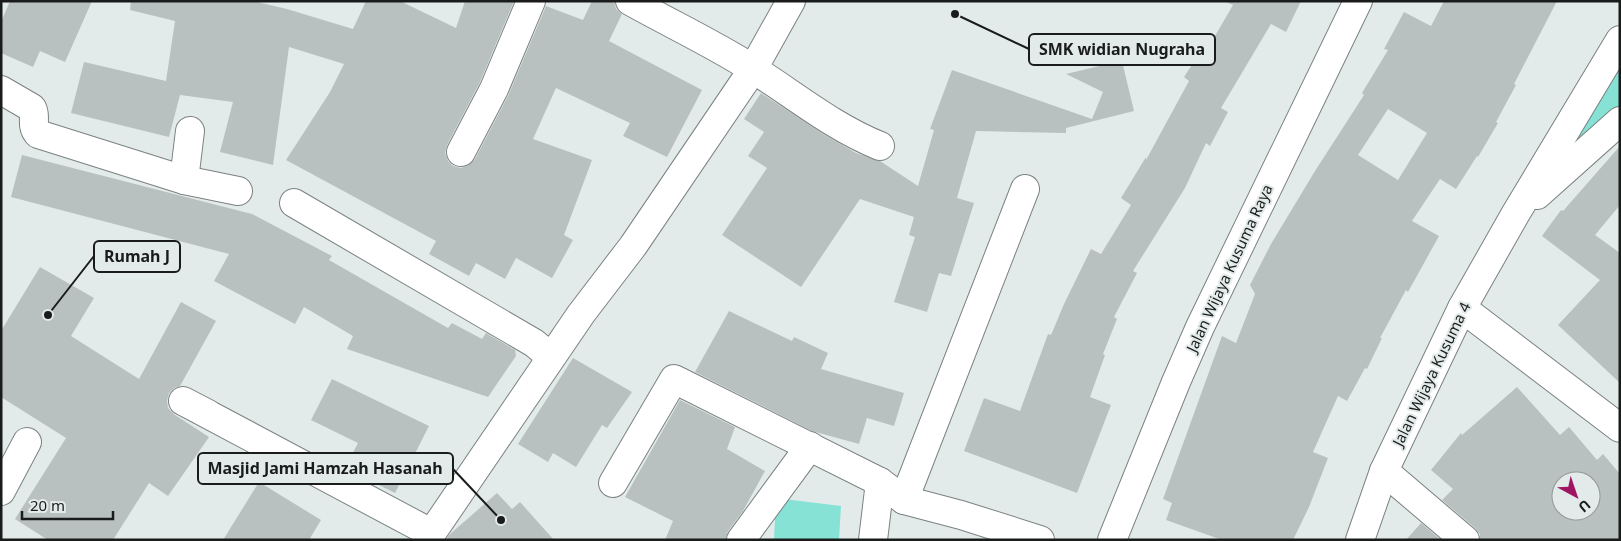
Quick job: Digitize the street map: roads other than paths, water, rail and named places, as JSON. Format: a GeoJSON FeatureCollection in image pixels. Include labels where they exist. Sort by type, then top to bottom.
{"type":"FeatureCollection","features":[{"type":"Feature","properties":{"kind":"street"},"geometry":{"type":"LineString","coordinates":[[461,152],[494,89],[531,1]]}},
{"type":"Feature","properties":{"kind":"street"},"geometry":{"type":"LineString","coordinates":[[630,1],[753,69],[830,122],[880,146]]}},
{"type":"Feature","properties":{"kind":"street"},"geometry":{"type":"LineString","coordinates":[[183,401],[429,537],[551,357],[633,246],[753,69],[791,1]]}},
{"type":"Feature","properties":{"kind":"street","name":"Jalan Wijaya Kusuma Raya"},"geometry":{"type":"LineString","coordinates":[[1112,540],[1200,327],[1358,1]]}},
{"type":"Feature","properties":{"kind":"street","name":"Jalan Wijaya Kusuma 4"},"geometry":{"type":"LineString","coordinates":[[1360,540],[1384,471],[1462,308],[1620,40]]}},
{"type":"Feature","properties":{"kind":"street"},"geometry":{"type":"LineString","coordinates":[[1,90],[32,108],[34,111],[33,125],[38,134],[184,180],[238,192]]}},
{"type":"Feature","properties":{"kind":"street","name":"Jalan Wijaya Kusuma 4"},"geometry":{"type":"LineString","coordinates":[[1516,214],[1620,121]]}},
{"type":"Feature","properties":{"kind":"street"},"geometry":{"type":"LineString","coordinates":[[184,180],[190,131]]}},
{"type":"Feature","properties":{"kind":"street"},"geometry":{"type":"LineString","coordinates":[[904,500],[1025,189]]}},
{"type":"Feature","properties":{"kind":"street"},"geometry":{"type":"LineString","coordinates":[[294,203],[534,343],[551,357]]}},
{"type":"Feature","properties":{"kind":"street"},"geometry":{"type":"LineString","coordinates":[[1462,308],[1617,420]]}},
{"type":"Feature","properties":{"kind":"street"},"geometry":{"type":"LineString","coordinates":[[613,483],[674,379],[880,482],[904,500],[961,515],[1040,540]]}},
{"type":"Feature","properties":{"kind":"street"},"geometry":{"type":"LineString","coordinates":[[1,491],[27,442]]}},
{"type":"Feature","properties":{"kind":"street"},"geometry":{"type":"LineString","coordinates":[[741,540],[810,446]]}},
{"type":"Feature","properties":{"kind":"street"},"geometry":{"type":"LineString","coordinates":[[1384,471],[1465,540]]}},
{"type":"Feature","properties":{"kind":"street"},"geometry":{"type":"LineString","coordinates":[[873,540],[880,482]]}},
{"type":"Feature","properties":{"kind":"place","name":"SMK widian Nugraha"},"geometry":{"type":"Point","coordinates":[955,14]}},
{"type":"Feature","properties":{"kind":"place","name":"Rumah J"},"geometry":{"type":"Point","coordinates":[48,315]}},
{"type":"Feature","properties":{"kind":"place","name":"Masjid Jami Hamzah Hasanah"},"geometry":{"type":"Point","coordinates":[501,520]}}]}
